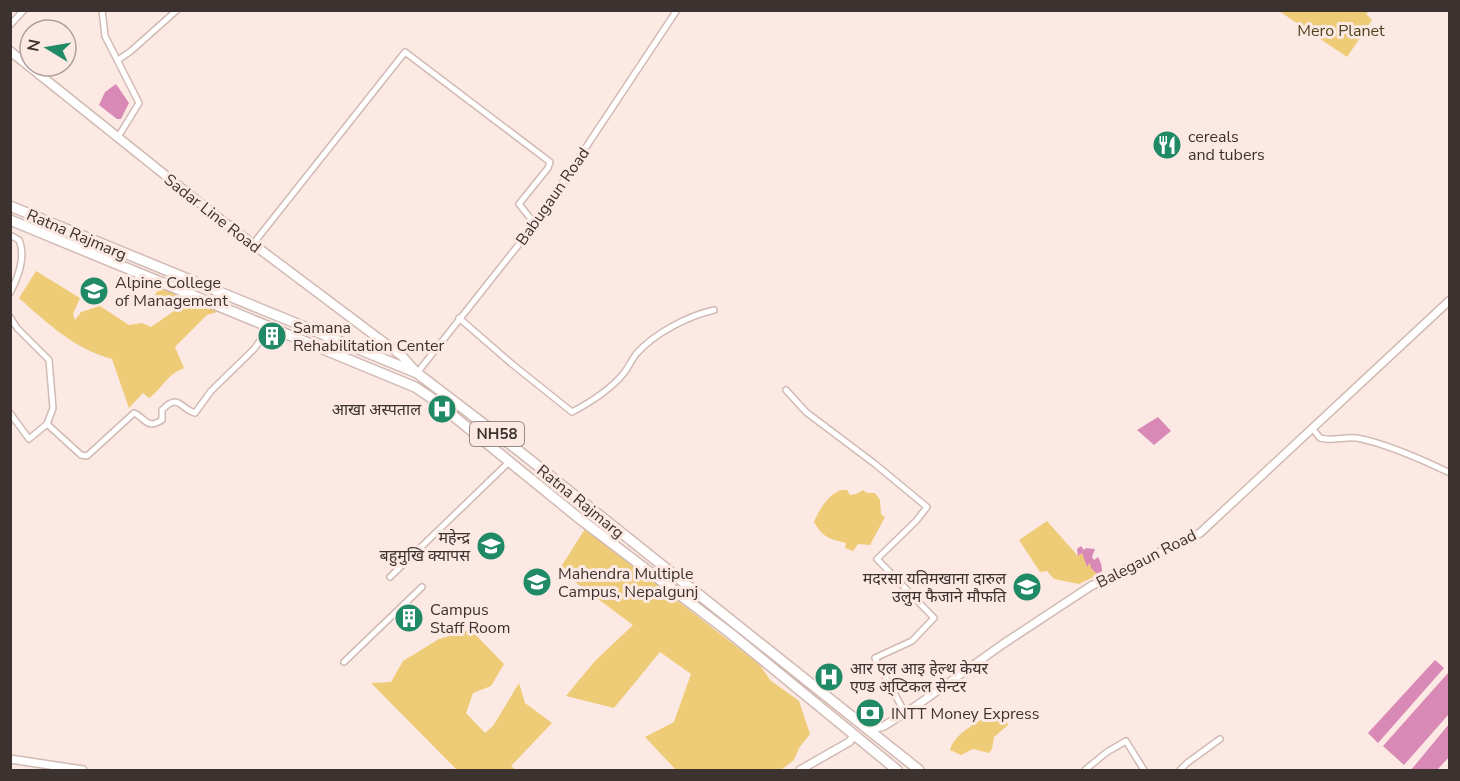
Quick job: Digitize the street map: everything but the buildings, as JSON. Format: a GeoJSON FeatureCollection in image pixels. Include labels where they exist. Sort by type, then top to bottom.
{"type":"FeatureCollection","features":[{"type":"Feature","properties":{"kind":"highway","name":"Ratna Rajmarg"},"geometry":{"type":"LineString","coordinates":[[10,206],[417,373],[519,451],[919,771]]}},
{"type":"Feature","properties":{"kind":"highway","name":"Ratna Rajmarg"},"geometry":{"type":"LineString","coordinates":[[10,220],[415,387],[580,519],[730,633],[843,724],[854,736],[897,771]]}},
{"type":"Feature","properties":{"kind":"main road","name":"Sadar Line Road"},"geometry":{"type":"LineString","coordinates":[[10,51],[253,244],[402,356],[417,373]]}},
{"type":"Feature","properties":{"kind":"street"},"geometry":{"type":"LineString","coordinates":[[10,25],[24,10]]}},
{"type":"Feature","properties":{"kind":"street"},"geometry":{"type":"LineString","coordinates":[[102,10],[105,36],[139,103],[118,137]]}},
{"type":"Feature","properties":{"kind":"street"},"geometry":{"type":"LineString","coordinates":[[118,60],[177,10]]}},
{"type":"Feature","properties":{"kind":"street","name":"Babugaun Road"},"geometry":{"type":"LineString","coordinates":[[417,373],[535,224],[676,10]]}},
{"type":"Feature","properties":{"kind":"street"},"geometry":{"type":"LineString","coordinates":[[253,244],[405,52],[550,162],[548,168],[519,204],[535,224]]}},
{"type":"Feature","properties":{"kind":"street"},"geometry":{"type":"LineString","coordinates":[[10,235],[19,240],[21,251],[18,276],[10,293]]}},
{"type":"Feature","properties":{"kind":"street","name":"Balegaun Road"},"geometry":{"type":"LineString","coordinates":[[868,730],[884,726],[905,713],[1091,586],[1200,532],[1449,300]]}},
{"type":"Feature","properties":{"kind":"street"},"geometry":{"type":"LineString","coordinates":[[459,318],[572,412],[602,393],[623,374],[638,352],[662,333],[694,315],[714,310]]}},
{"type":"Feature","properties":{"kind":"street"},"geometry":{"type":"LineString","coordinates":[[10,317],[17,328],[49,360],[53,408],[47,424],[29,439],[10,412]]}},
{"type":"Feature","properties":{"kind":"street"},"geometry":{"type":"LineString","coordinates":[[47,424],[84,457],[134,413],[153,425],[162,420],[162,410],[172,401],[195,412],[211,392],[254,349],[268,330],[265,326]]}},
{"type":"Feature","properties":{"kind":"street"},"geometry":{"type":"LineString","coordinates":[[786,390],[807,412],[927,507],[877,559],[934,618],[912,641],[875,658],[905,713]]}},
{"type":"Feature","properties":{"kind":"street"},"geometry":{"type":"LineString","coordinates":[[1312,428],[1320,438],[1328,440],[1354,437],[1408,455],[1449,473]]}},
{"type":"Feature","properties":{"kind":"street"},"geometry":{"type":"LineString","coordinates":[[390,577],[508,463],[505,459]]}},
{"type":"Feature","properties":{"kind":"street"},"geometry":{"type":"LineString","coordinates":[[344,662],[422,587]]}},
{"type":"Feature","properties":{"kind":"street"},"geometry":{"type":"LineString","coordinates":[[800,771],[849,742],[854,736]]}},
{"type":"Feature","properties":{"kind":"street"},"geometry":{"type":"LineString","coordinates":[[1180,771],[1187,763],[1220,739]]}},
{"type":"Feature","properties":{"kind":"street"},"geometry":{"type":"LineString","coordinates":[[1085,771],[1107,752],[1126,741],[1144,771]]}},
{"type":"Feature","properties":{"kind":"street"},"geometry":{"type":"LineString","coordinates":[[10,759],[83,771]]}},
{"type":"Feature","properties":{"kind":"green space","name":"Mero Planet"},"geometry":{"type":"Polygon","coordinates":[[[1279,11],[1369,11],[1366,14],[1372,20],[1347,57],[1279,11]]]}},
{"type":"Feature","properties":{"kind":"green space"},"geometry":{"type":"Polygon","coordinates":[[[36,271],[80,298],[73,314],[75,320],[81,312],[100,306],[129,325],[142,323],[151,327],[174,311],[173,304],[160,306],[152,300],[161,285],[220,311],[207,315],[175,347],[184,368],[169,378],[149,398],[143,393],[129,408],[112,359],[74,342],[51,326],[19,298],[36,271]]]}},
{"type":"Feature","properties":{"kind":"green space"},"geometry":{"type":"Polygon","coordinates":[[[842,490],[847,490],[850,495],[863,490],[867,493],[875,493],[880,500],[881,514],[885,517],[870,545],[858,544],[853,551],[845,548],[846,543],[824,535],[814,522],[829,498],[842,490]]]}},
{"type":"Feature","properties":{"kind":"green space"},"geometry":{"type":"Polygon","coordinates":[[[1047,521],[1078,556],[1082,553],[1087,566],[1091,563],[1091,568],[1098,575],[1079,584],[1054,579],[1047,571],[1040,572],[1019,540],[1047,521]]]}},
{"type":"Feature","properties":{"kind":"green space"},"geometry":{"type":"Polygon","coordinates":[[[585,529],[759,664],[770,680],[799,701],[810,734],[799,748],[794,760],[781,770],[676,770],[645,737],[674,722],[691,674],[660,652],[614,708],[566,696],[594,662],[633,625],[559,570],[585,529]]]}},
{"type":"Feature","properties":{"kind":"green space"},"geometry":{"type":"Polygon","coordinates":[[[471,630],[504,664],[491,686],[473,693],[466,713],[485,733],[493,726],[519,683],[525,703],[552,723],[511,766],[516,770],[457,770],[371,683],[391,682],[403,661],[439,639],[471,630]]]}},
{"type":"Feature","properties":{"kind":"green space"},"geometry":{"type":"Polygon","coordinates":[[[995,712],[1003,713],[1008,725],[994,737],[989,753],[973,749],[961,755],[950,750],[962,732],[995,712]]]}},
{"type":"Feature","properties":{"kind":"shaded area"},"geometry":{"type":"Polygon","coordinates":[[[116,84],[129,103],[121,119],[117,119],[99,105],[105,92],[116,84]]]}},
{"type":"Feature","properties":{"kind":"shaded area"},"geometry":{"type":"Polygon","coordinates":[[[1158,417],[1171,431],[1154,445],[1137,430],[1158,417]]]}},
{"type":"Feature","properties":{"kind":"shaded area"},"geometry":{"type":"Polygon","coordinates":[[[1081,546],[1084,550],[1086,548],[1095,549],[1092,557],[1094,560],[1098,557],[1099,559],[1102,569],[1100,575],[1091,568],[1090,563],[1087,567],[1082,553],[1078,556],[1077,549],[1081,546]]]}},
{"type":"Feature","properties":{"kind":"shaded area"},"geometry":{"type":"Polygon","coordinates":[[[1435,660],[1444,668],[1378,743],[1368,733],[1435,660]]]}},
{"type":"Feature","properties":{"kind":"shaded area"},"geometry":{"type":"Polygon","coordinates":[[[1448,673],[1449,714],[1404,765],[1383,746],[1448,673]]]}},
{"type":"Feature","properties":{"kind":"shaded area"},"geometry":{"type":"Polygon","coordinates":[[[1449,724],[1449,757],[1437,770],[1411,770],[1449,724]]]}},
{"type":"Feature","properties":{"kind":"place","name":"cereals and tubers"},"geometry":{"type":"Point","coordinates":[1167,145]}},
{"type":"Feature","properties":{"kind":"place","name":"Alpine College of Management"},"geometry":{"type":"Point","coordinates":[94,291]}},
{"type":"Feature","properties":{"kind":"place","name":"Samana Rehabilitation Center"},"geometry":{"type":"Point","coordinates":[272,336]}},
{"type":"Feature","properties":{"kind":"place","name":"आखा अस्पताल"},"geometry":{"type":"Point","coordinates":[442,409]}},
{"type":"Feature","properties":{"kind":"place","name":"महेन्द्र बहुमुखि क्यापस"},"geometry":{"type":"Point","coordinates":[491,546]}},
{"type":"Feature","properties":{"kind":"place","name":"Mahendra Multiple Campus, Nepalgunj"},"geometry":{"type":"Point","coordinates":[537,582]}},
{"type":"Feature","properties":{"kind":"place","name":"मदरसा यतिमखाना दारुल उलुम फैजाने माैफति"},"geometry":{"type":"Point","coordinates":[1027,587]}},
{"type":"Feature","properties":{"kind":"place","name":"Campus Staff Room"},"geometry":{"type":"Point","coordinates":[409,618]}},
{"type":"Feature","properties":{"kind":"place","name":"आर एल आइ हेल्थ केयर एण्ड अ्प्टिकल सेन्टर"},"geometry":{"type":"Point","coordinates":[829,677]}},
{"type":"Feature","properties":{"kind":"place","name":"INTT Money Express"},"geometry":{"type":"Point","coordinates":[870,713]}}]}
